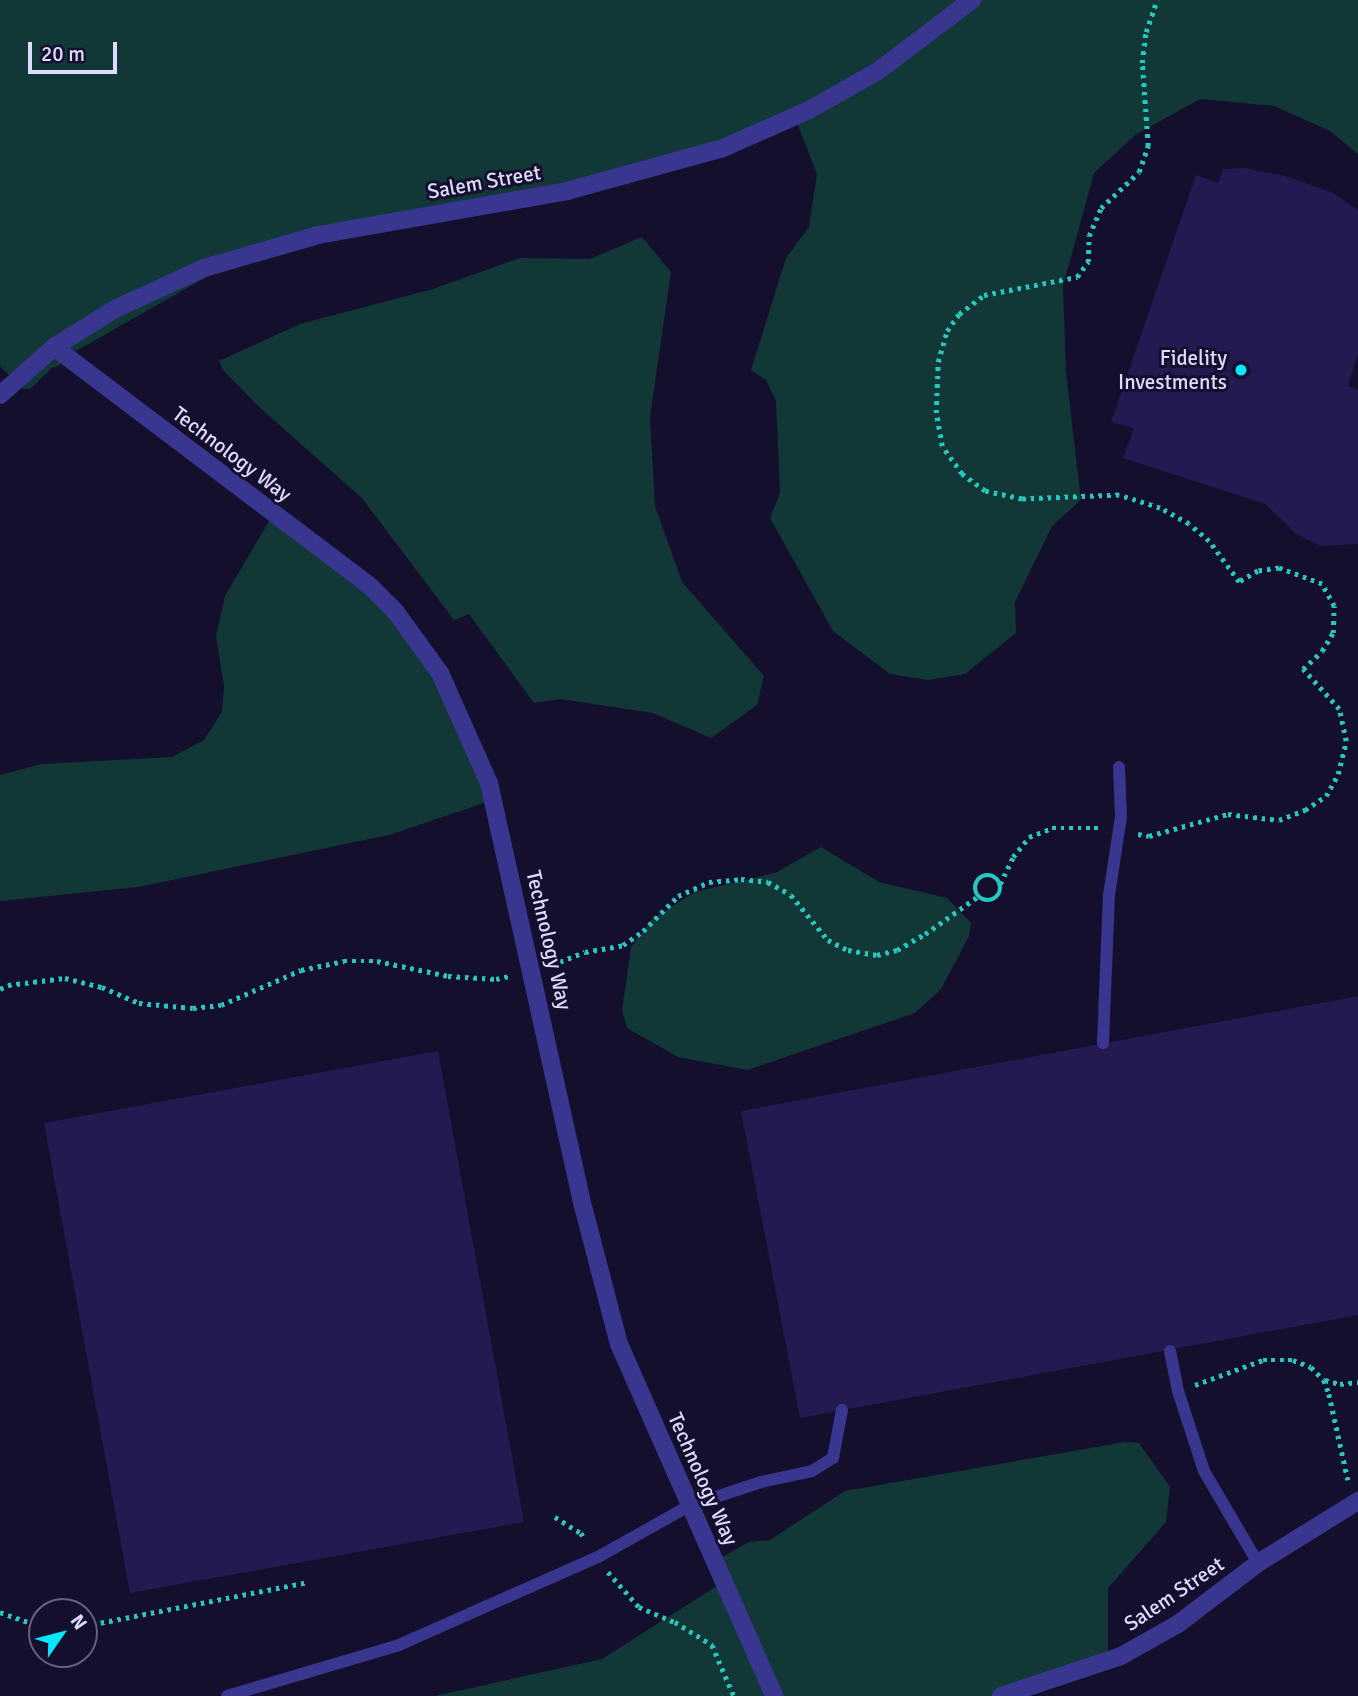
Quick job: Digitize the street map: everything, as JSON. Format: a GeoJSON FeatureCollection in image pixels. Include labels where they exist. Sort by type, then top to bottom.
{"type":"FeatureCollection","features":[{"type":"Feature","properties":{"kind":"street","name":"Salem Street"},"geometry":{"type":"LineString","coordinates":[[0,395],[54,347],[114,309],[204,268],[318,235],[567,191],[723,148],[809,110],[878,71],[972,0]]}},
{"type":"Feature","properties":{"kind":"street","name":"Technology Way"},"geometry":{"type":"LineString","coordinates":[[54,347],[369,584],[396,611],[440,673],[489,783],[584,1210],[619,1344],[774,1696]]}},
{"type":"Feature","properties":{"kind":"street","name":"Salem Street"},"geometry":{"type":"LineString","coordinates":[[1001,1696],[1121,1656],[1178,1624],[1258,1563],[1356,1502]]}},
{"type":"Feature","properties":{"kind":"lane"},"geometry":{"type":"LineString","coordinates":[[1103,1044],[1109,895],[1119,831],[1119,767]]}},
{"type":"Feature","properties":{"kind":"lane"},"geometry":{"type":"LineString","coordinates":[[1170,1351],[1178,1391],[1204,1471],[1258,1563]]}},
{"type":"Feature","properties":{"kind":"lane"},"geometry":{"type":"LineString","coordinates":[[227,1696],[399,1645],[598,1557],[689,1506],[761,1482],[812,1471],[833,1458],[842,1410]]}},
{"type":"Feature","properties":{"kind":"path"},"geometry":{"type":"LineString","coordinates":[[1000,884],[995,877],[985,875],[977,880],[974,888],[977,897],[985,902],[995,900],[1001,893],[1000,884],[1013,858],[1029,837],[1052,828],[1085,826],[1149,836],[1228,814],[1279,820],[1305,810],[1326,796],[1338,774],[1346,741],[1339,709],[1303,669],[1322,652],[1333,633],[1334,606],[1322,584],[1279,568],[1258,571],[1239,582],[1209,541],[1189,524],[1160,508],[1119,495],[1022,499],[985,491],[962,474],[942,446],[936,413],[938,362],[947,331],[958,314],[984,295],[1077,278],[1088,262],[1090,236],[1101,208],[1139,172],[1148,146],[1142,63],[1146,32],[1157,0]]}},
{"type":"Feature","properties":{"kind":"path"},"geometry":{"type":"LineString","coordinates":[[1178,1391],[1263,1360],[1280,1359],[1311,1367],[1324,1380],[1356,1502]]}},
{"type":"Feature","properties":{"kind":"path"},"geometry":{"type":"LineString","coordinates":[[1324,1380],[1340,1384],[1358,1382]]}},
{"type":"Feature","properties":{"kind":"path"},"geometry":{"type":"LineString","coordinates":[[555,1517],[581,1533],[619,1588],[639,1607],[675,1622],[712,1645],[734,1696]]}},
{"type":"Feature","properties":{"kind":"path"},"geometry":{"type":"LineString","coordinates":[[98,1623],[308,1582]]}},
{"type":"Feature","properties":{"kind":"path"},"geometry":{"type":"LineString","coordinates":[[0,1612],[28,1622]]}},
{"type":"Feature","properties":{"kind":"green space"},"geometry":{"type":"Polygon","coordinates":[[[0,0],[1358,0],[1358,154],[1330,131],[1274,106],[1200,99],[1135,135],[1094,173],[1063,286],[1066,373],[1081,500],[1052,526],[1015,602],[1016,633],[965,674],[928,680],[890,674],[833,631],[770,518],[780,493],[776,401],[766,380],[751,370],[786,258],[809,227],[817,174],[794,115],[715,151],[249,253],[60,360],[60,365],[52,368],[30,389],[22,388],[0,366],[0,0]]]}},
{"type":"Feature","properties":{"kind":"green space"},"geometry":{"type":"Polygon","coordinates":[[[642,237],[671,272],[650,417],[655,506],[682,582],[764,676],[757,705],[711,738],[653,713],[561,699],[534,703],[469,614],[454,620],[362,498],[259,407],[223,370],[219,361],[300,324],[433,289],[520,258],[590,259],[642,237]]]}},
{"type":"Feature","properties":{"kind":"green space"},"geometry":{"type":"Polygon","coordinates":[[[272,516],[379,586],[468,717],[491,798],[484,803],[389,835],[138,887],[0,901],[0,775],[42,764],[172,757],[204,740],[222,712],[224,686],[216,636],[225,596],[272,516]]]}},
{"type":"Feature","properties":{"kind":"green space"},"geometry":{"type":"Polygon","coordinates":[[[821,847],[879,882],[947,898],[971,923],[969,936],[941,989],[915,1013],[747,1070],[678,1057],[627,1028],[622,1010],[631,947],[652,919],[695,892],[775,873],[821,847]]]}},
{"type":"Feature","properties":{"kind":"green space"},"geometry":{"type":"Polygon","coordinates":[[[1125,1442],[1139,1443],[1170,1487],[1166,1522],[1108,1588],[1108,1657],[992,1696],[435,1696],[602,1659],[717,1586],[715,1561],[749,1542],[770,1540],[845,1491],[1125,1442]]]}},
{"type":"Feature","properties":{"kind":"building","name":"Fidelity Investments"},"geometry":{"type":"Polygon","coordinates":[[[1245,168],[1285,176],[1331,192],[1358,210],[1358,353],[1348,386],[1358,390],[1358,544],[1320,546],[1296,534],[1265,504],[1123,458],[1134,428],[1111,422],[1196,175],[1218,183],[1223,169],[1245,168]]]}},
{"type":"Feature","properties":{"kind":"building"},"geometry":{"type":"Polygon","coordinates":[[[1358,996],[1358,1315],[800,1418],[741,1111],[1358,996]]]}},
{"type":"Feature","properties":{"kind":"building"},"geometry":{"type":"Polygon","coordinates":[[[438,1051],[524,1522],[130,1593],[44,1123],[438,1051]]]}},
{"type":"Feature","properties":{"kind":"place","name":"Fidelity Investments"},"geometry":{"type":"Point","coordinates":[1241,370]}}]}
